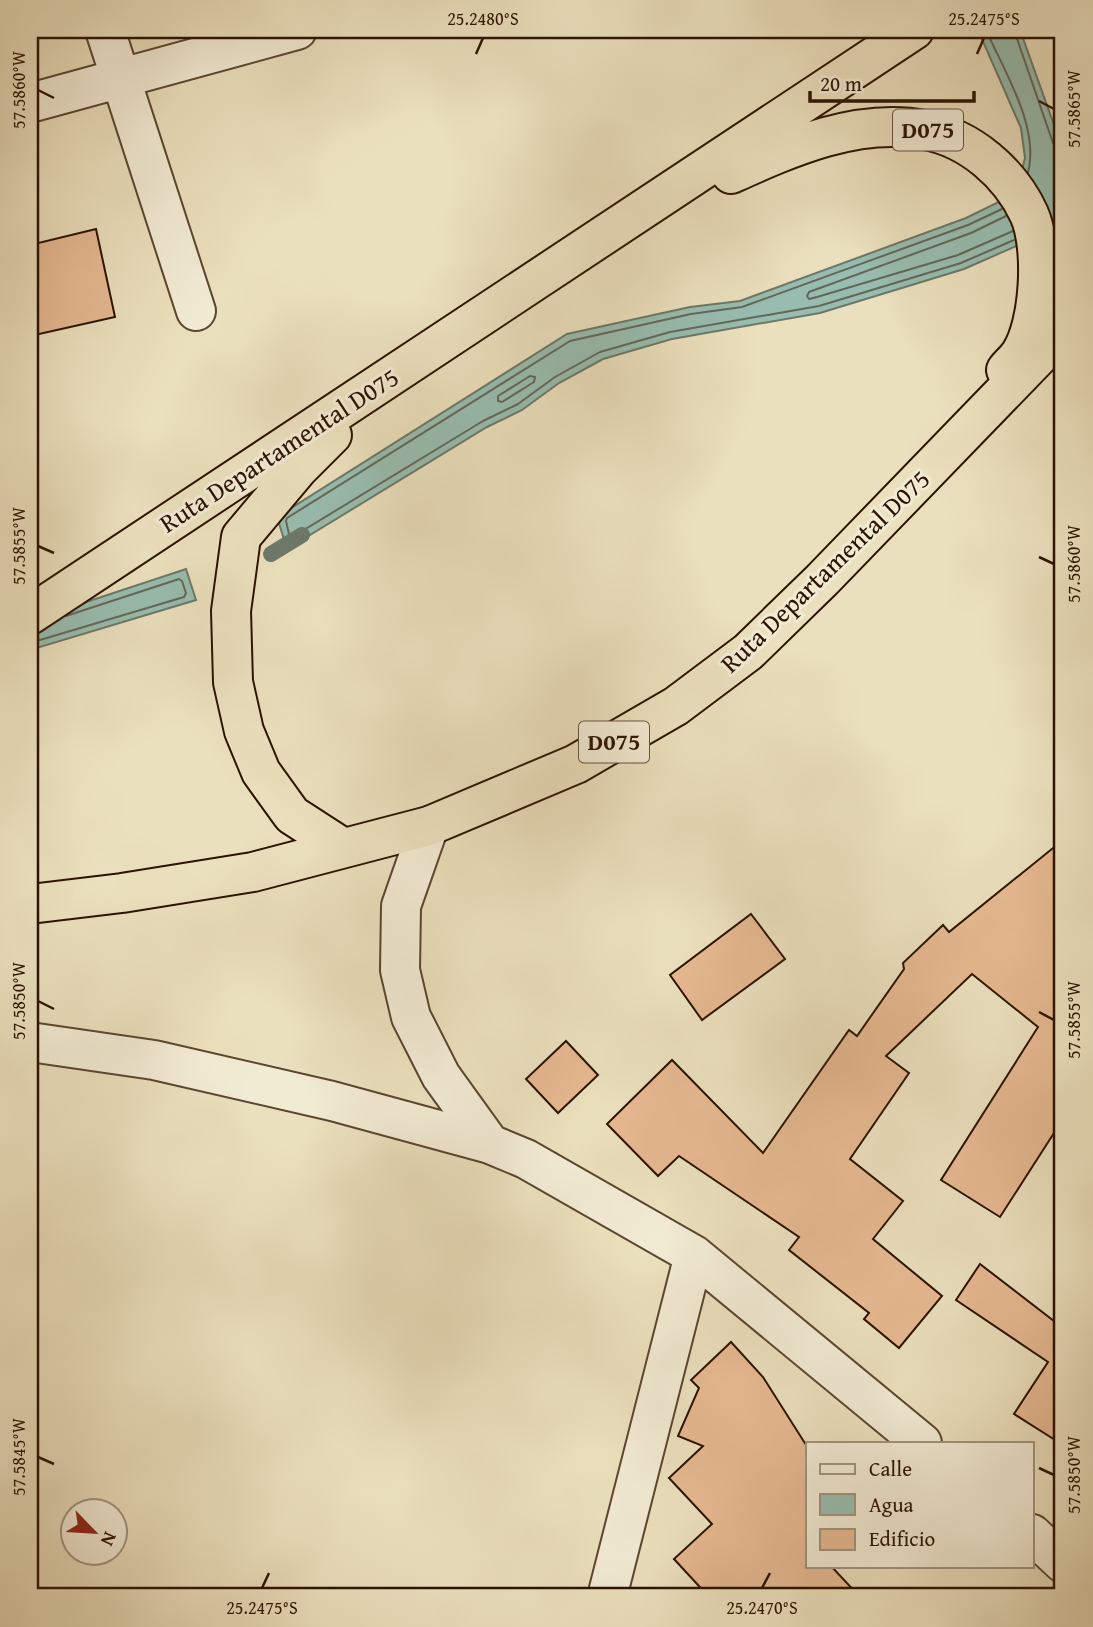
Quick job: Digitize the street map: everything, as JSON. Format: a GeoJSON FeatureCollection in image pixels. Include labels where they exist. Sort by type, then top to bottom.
{"type":"FeatureCollection","features":[{"type":"Feature","properties":{"kind":"highway","name":"Ruta Departamental D075"},"geometry":{"type":"LineString","coordinates":[[30,615],[914,30]]}},
{"type":"Feature","properties":{"kind":"highway","name":"D075"},"geometry":{"type":"LineString","coordinates":[[629,220],[794,146],[872,127],[926,130],[969,146],[1003,173],[1029,214],[1034,234],[1038,289],[1033,318],[1021,354],[822,580]]}},
{"type":"Feature","properties":{"kind":"highway","name":"Ruta Departamental D075"},"geometry":{"type":"LineString","coordinates":[[30,904],[122,893],[253,872],[429,826],[576,764],[676,706],[748,652],[822,580],[1063,331]]}},
{"type":"Feature","properties":{"kind":"highway"},"geometry":{"type":"LineString","coordinates":[[343,848],[292,815],[261,772],[244,731],[233,682],[231,611],[241,537],[298,469],[394,375]]}},
{"type":"Feature","properties":{"kind":"street"},"geometry":{"type":"LineString","coordinates":[[106,30],[196,311]]}},
{"type":"Feature","properties":{"kind":"street"},"geometry":{"type":"LineString","coordinates":[[30,103],[297,30]]}},
{"type":"Feature","properties":{"kind":"street"},"geometry":{"type":"LineString","coordinates":[[429,826],[401,906],[400,970],[411,1017],[440,1076],[490,1144]]}},
{"type":"Feature","properties":{"kind":"street"},"geometry":{"type":"LineString","coordinates":[[30,1042],[154,1060],[332,1101],[490,1144],[526,1159],[694,1255],[921,1442]]}},
{"type":"Feature","properties":{"kind":"street"},"geometry":{"type":"LineString","coordinates":[[607,1597],[694,1255]]}},
{"type":"Feature","properties":{"kind":"street"},"geometry":{"type":"LineString","coordinates":[[1034,1536],[1063,1563]]}},
{"type":"Feature","properties":{"kind":"water"},"geometry":{"type":"Polygon","coordinates":[[[978,30],[1020,30],[1063,150],[1061,219],[1030,240],[964,269],[820,313],[672,339],[603,359],[559,383],[522,410],[487,427],[287,549],[277,517],[567,334],[690,307],[740,301],[966,218],[1003,200],[1019,181],[1025,158],[1021,128],[978,30]]]}},
{"type":"Feature","properties":{"kind":"water"},"geometry":{"type":"Polygon","coordinates":[[[186,569],[196,600],[30,650],[30,629],[62,610],[186,569]]]}},
{"type":"Feature","properties":{"kind":"building"},"geometry":{"type":"Polygon","coordinates":[[[96,229],[115,317],[30,336],[30,245],[96,229]]]}},
{"type":"Feature","properties":{"kind":"building"},"geometry":{"type":"Polygon","coordinates":[[[1063,840],[1063,1119],[1000,1217],[941,1180],[1038,1027],[972,974],[886,1056],[909,1073],[850,1159],[903,1201],[873,1239],[942,1296],[899,1348],[864,1319],[869,1313],[789,1250],[799,1237],[679,1156],[658,1176],[607,1124],[672,1060],[763,1153],[849,1030],[857,1036],[904,969],[903,963],[943,925],[949,932],[1063,840]]]}},
{"type":"Feature","properties":{"kind":"building"},"geometry":{"type":"Polygon","coordinates":[[[751,914],[785,959],[702,1020],[670,975],[751,914]]]}},
{"type":"Feature","properties":{"kind":"building"},"geometry":{"type":"Polygon","coordinates":[[[566,1041],[598,1075],[558,1113],[526,1079],[566,1041]]]}},
{"type":"Feature","properties":{"kind":"building"},"geometry":{"type":"Polygon","coordinates":[[[980,1264],[1063,1328],[1063,1445],[1014,1414],[1048,1362],[956,1300],[980,1264]]]}},
{"type":"Feature","properties":{"kind":"building"},"geometry":{"type":"Polygon","coordinates":[[[731,1342],[763,1377],[806,1445],[806,1568],[833,1568],[860,1597],[709,1597],[674,1559],[712,1524],[669,1478],[703,1446],[678,1436],[699,1388],[691,1380],[731,1342]]]}},
{"type":"Feature","properties":{"kind":"waterway"},"geometry":{"type":"LineString","coordinates":[[271,554],[302,535]]}}]}
